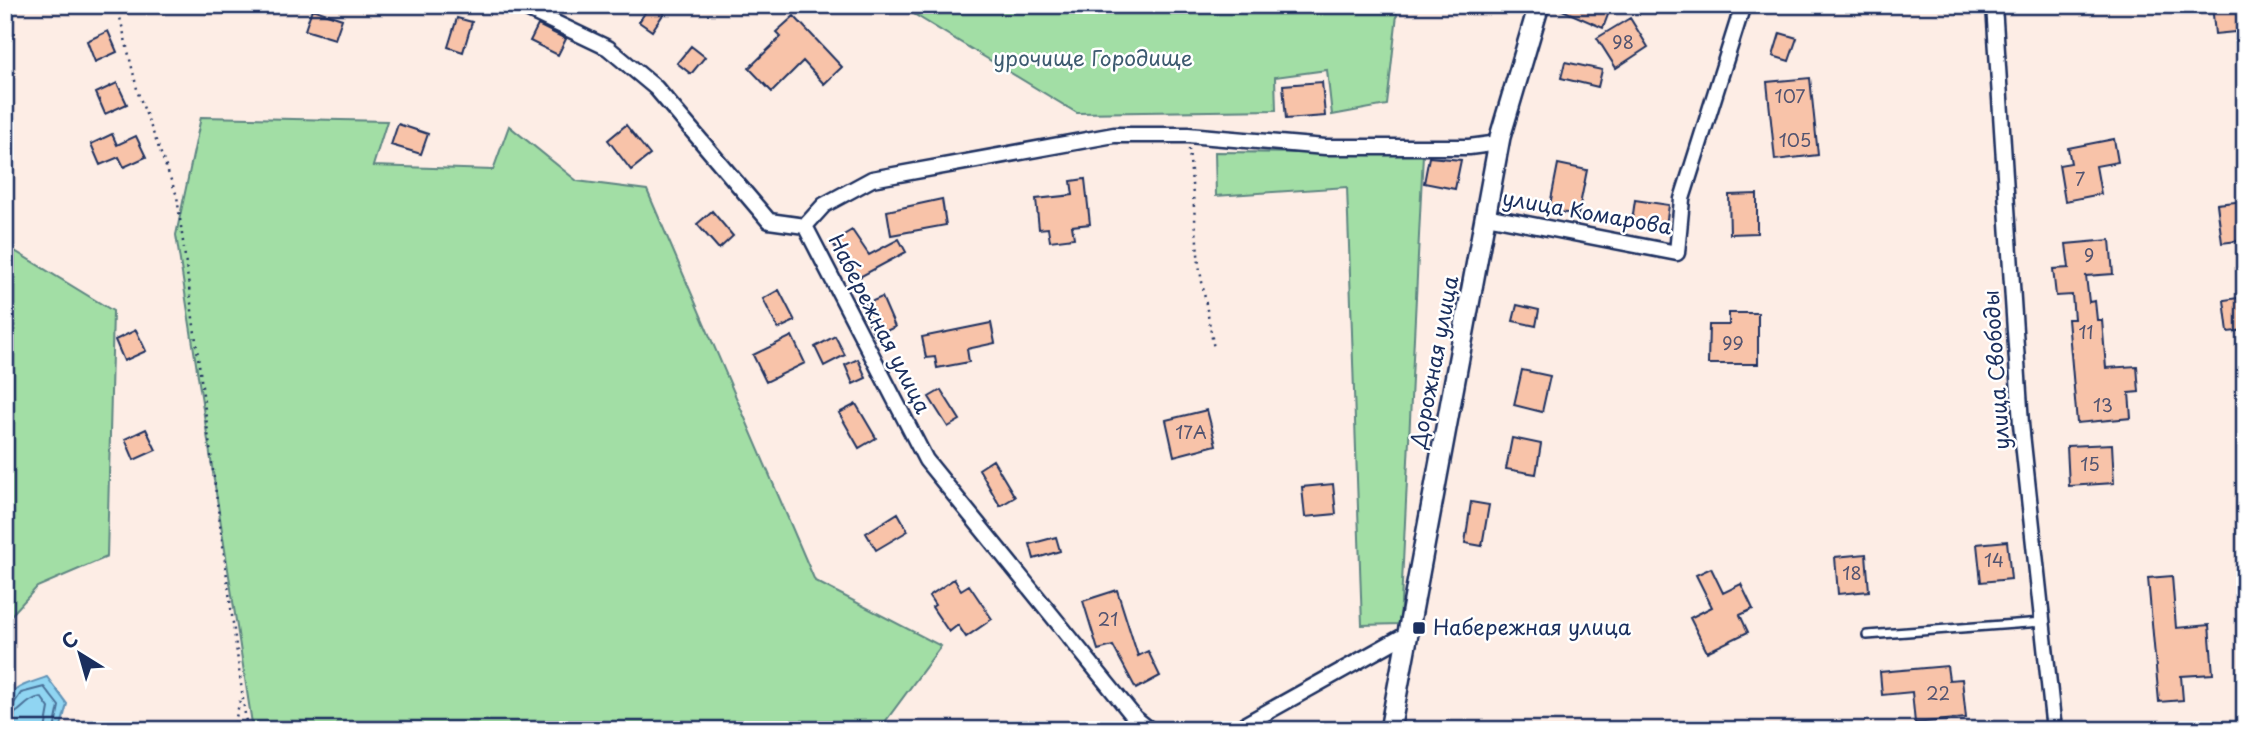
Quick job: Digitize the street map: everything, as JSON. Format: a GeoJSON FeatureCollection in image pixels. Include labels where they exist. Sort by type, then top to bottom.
{"type":"FeatureCollection","features":[{"type":"Feature","properties":{"kind":"street","name":"Набережная улица"},"geometry":{"type":"LineString","coordinates":[[518,5],[608,48],[656,88],[769,221],[805,226],[926,460],[1135,718],[1150,730]]}},
{"type":"Feature","properties":{"kind":"street","name":"Дорожная улица"},"geometry":{"type":"LineString","coordinates":[[1390,730],[1499,143],[1539,5]]}},
{"type":"Feature","properties":{"kind":"street","name":"улица Комарова"},"geometry":{"type":"LineString","coordinates":[[1486,216],[1677,253],[1682,199],[1743,5]]}},
{"type":"Feature","properties":{"kind":"street","name":"улица Свободы"},"geometry":{"type":"LineString","coordinates":[[1994,5],[2021,424],[2054,730]]}},
{"type":"Feature","properties":{"kind":"street"},"geometry":{"type":"LineString","coordinates":[[805,226],[824,205],[872,179],[1114,135],[1188,135],[1325,147],[1469,147],[1499,143]]}},
{"type":"Feature","properties":{"kind":"street"},"geometry":{"type":"LineString","coordinates":[[1235,730],[1407,634]]}},
{"type":"Feature","properties":{"kind":"lane"},"geometry":{"type":"LineString","coordinates":[[1867,635],[2043,622]]}},
{"type":"Feature","properties":{"kind":"path"},"geometry":{"type":"LineString","coordinates":[[117,5],[138,93],[177,196],[247,730]]}},
{"type":"Feature","properties":{"kind":"path"},"geometry":{"type":"LineString","coordinates":[[1188,135],[1199,265],[1214,349]]}},
{"type":"Feature","properties":{"kind":"path"},"geometry":{"type":"LineString","coordinates":[[233,730],[242,691]]}},
{"type":"Feature","properties":{"kind":"green space","name":"урочище Городище"},"geometry":{"type":"Polygon","coordinates":[[[899,5],[1398,5],[1387,105],[1332,115],[1327,70],[1275,77],[1276,110],[1077,113],[899,5]]]}},
{"type":"Feature","properties":{"kind":"green space"},"geometry":{"type":"Polygon","coordinates":[[[201,117],[387,121],[373,166],[493,170],[509,126],[577,181],[647,190],[815,581],[941,646],[879,730],[253,730],[176,235],[201,117]]]}},
{"type":"Feature","properties":{"kind":"green space"},"geometry":{"type":"Polygon","coordinates":[[[1215,152],[1423,154],[1400,624],[1362,625],[1347,187],[1216,196],[1215,152]]]}},
{"type":"Feature","properties":{"kind":"green space"},"geometry":{"type":"Polygon","coordinates":[[[5,245],[113,311],[107,557],[37,587],[5,622],[5,245]]]}},
{"type":"Feature","properties":{"kind":"water"},"geometry":{"type":"Polygon","coordinates":[[[47,677],[67,704],[60,730],[5,730],[6,707],[12,693],[47,677]]]}},
{"type":"Feature","properties":{"kind":"building"},"geometry":{"type":"Polygon","coordinates":[[[650,5],[664,13],[652,31],[639,22],[650,5]]]}},
{"type":"Feature","properties":{"kind":"building"},"geometry":{"type":"Polygon","coordinates":[[[1551,5],[1593,5],[1609,12],[1603,28],[1551,5]]]}},
{"type":"Feature","properties":{"kind":"building"},"geometry":{"type":"Polygon","coordinates":[[[2212,5],[2245,5],[2245,31],[2215,34],[2212,5]]]}},
{"type":"Feature","properties":{"kind":"building"},"geometry":{"type":"Polygon","coordinates":[[[312,9],[342,19],[335,39],[305,30],[312,9]]]}},
{"type":"Feature","properties":{"kind":"building"},"geometry":{"type":"Polygon","coordinates":[[[794,16],[842,67],[824,84],[803,61],[772,92],[749,68],[781,37],[776,32],[794,16]]]}},
{"type":"Feature","properties":{"kind":"building"},"geometry":{"type":"Polygon","coordinates":[[[457,18],[472,22],[463,52],[448,47],[457,18]]]}},
{"type":"Feature","properties":{"kind":"building"},"geometry":{"type":"Polygon","coordinates":[[[1630,18],[1648,47],[1616,68],[1597,38],[1630,18]]]}},
{"type":"Feature","properties":{"kind":"building"},"geometry":{"type":"Polygon","coordinates":[[[538,25],[566,39],[558,55],[530,41],[538,25]]]}},
{"type":"Feature","properties":{"kind":"building"},"geometry":{"type":"Polygon","coordinates":[[[108,31],[117,52],[95,62],[87,41],[108,31]]]}},
{"type":"Feature","properties":{"kind":"building"},"geometry":{"type":"Polygon","coordinates":[[[1780,33],[1797,38],[1789,61],[1773,56],[1780,33]]]}},
{"type":"Feature","properties":{"kind":"building"},"geometry":{"type":"Polygon","coordinates":[[[691,46],[705,57],[691,74],[677,63],[691,46]]]}},
{"type":"Feature","properties":{"kind":"building"},"geometry":{"type":"Polygon","coordinates":[[[1565,62],[1602,70],[1598,87],[1561,78],[1565,62]]]}},
{"type":"Feature","properties":{"kind":"building"},"geometry":{"type":"Polygon","coordinates":[[[1810,78],[1818,155],[1775,160],[1767,82],[1810,78]]]}},
{"type":"Feature","properties":{"kind":"building"},"geometry":{"type":"Polygon","coordinates":[[[1322,82],[1325,116],[1286,119],[1283,85],[1322,82]]]}},
{"type":"Feature","properties":{"kind":"building"},"geometry":{"type":"Polygon","coordinates":[[[117,83],[127,104],[105,114],[96,93],[117,83]]]}},
{"type":"Feature","properties":{"kind":"building"},"geometry":{"type":"Polygon","coordinates":[[[398,124],[428,134],[421,154],[391,145],[398,124]]]}},
{"type":"Feature","properties":{"kind":"building"},"geometry":{"type":"Polygon","coordinates":[[[626,125],[650,155],[631,170],[608,140],[626,125]]]}},
{"type":"Feature","properties":{"kind":"building"},"geometry":{"type":"Polygon","coordinates":[[[112,134],[117,145],[136,136],[146,157],[124,167],[119,157],[100,165],[91,144],[112,134]]]}},
{"type":"Feature","properties":{"kind":"building"},"geometry":{"type":"Polygon","coordinates":[[[2114,139],[2118,162],[2096,166],[2101,194],[2065,201],[2059,165],[2071,163],[2068,148],[2114,139]]]}},
{"type":"Feature","properties":{"kind":"building"},"geometry":{"type":"Polygon","coordinates":[[[1429,157],[1461,160],[1455,189],[1424,183],[1429,157]]]}},
{"type":"Feature","properties":{"kind":"building"},"geometry":{"type":"Polygon","coordinates":[[[1558,164],[1587,170],[1578,215],[1549,210],[1558,164]]]}},
{"type":"Feature","properties":{"kind":"building"},"geometry":{"type":"Polygon","coordinates":[[[1085,179],[1090,224],[1072,226],[1074,238],[1050,241],[1048,228],[1039,229],[1036,199],[1073,195],[1071,181],[1085,179]]]}},
{"type":"Feature","properties":{"kind":"building"},"geometry":{"type":"Polygon","coordinates":[[[1757,194],[1757,233],[1730,234],[1729,195],[1757,194]]]}},
{"type":"Feature","properties":{"kind":"building"},"geometry":{"type":"Polygon","coordinates":[[[942,199],[946,225],[891,235],[887,211],[942,199]]]}},
{"type":"Feature","properties":{"kind":"building"},"geometry":{"type":"Polygon","coordinates":[[[1635,200],[1669,205],[1666,226],[1632,221],[1635,200]]]}},
{"type":"Feature","properties":{"kind":"building"},"geometry":{"type":"Polygon","coordinates":[[[2245,201],[2245,240],[2222,243],[2217,204],[2245,201]]]}},
{"type":"Feature","properties":{"kind":"building"},"geometry":{"type":"Polygon","coordinates":[[[712,211],[733,236],[719,249],[697,224],[712,211]]]}},
{"type":"Feature","properties":{"kind":"building"},"geometry":{"type":"Polygon","coordinates":[[[852,230],[869,255],[899,239],[906,252],[856,279],[832,242],[852,230]]]}},
{"type":"Feature","properties":{"kind":"building"},"geometry":{"type":"Polygon","coordinates":[[[2110,240],[2113,274],[2086,276],[2089,302],[2095,301],[2097,320],[2102,320],[2106,368],[2137,366],[2139,392],[2129,393],[2131,418],[2077,423],[2068,319],[2074,319],[2072,295],[2056,296],[2053,269],[2069,268],[2066,244],[2110,240]]]}},
{"type":"Feature","properties":{"kind":"building"},"geometry":{"type":"Polygon","coordinates":[[[779,290],[795,321],[778,329],[763,299],[779,290]]]}},
{"type":"Feature","properties":{"kind":"building"},"geometry":{"type":"Polygon","coordinates":[[[882,297],[895,327],[875,336],[861,306],[882,297]]]}},
{"type":"Feature","properties":{"kind":"building"},"geometry":{"type":"Polygon","coordinates":[[[2245,297],[2245,330],[2228,332],[2224,300],[2245,297]]]}},
{"type":"Feature","properties":{"kind":"building"},"geometry":{"type":"Polygon","coordinates":[[[1517,305],[1539,310],[1536,326],[1513,321],[1517,305]]]}},
{"type":"Feature","properties":{"kind":"building"},"geometry":{"type":"Polygon","coordinates":[[[1729,313],[1758,313],[1758,364],[1708,364],[1709,325],[1729,325],[1729,313]]]}},
{"type":"Feature","properties":{"kind":"building"},"geometry":{"type":"Polygon","coordinates":[[[991,323],[995,343],[967,349],[969,362],[937,368],[935,357],[926,358],[922,337],[991,323]]]}},
{"type":"Feature","properties":{"kind":"building"},"geometry":{"type":"Polygon","coordinates":[[[136,330],[146,351],[124,361],[115,340],[136,330]]]}},
{"type":"Feature","properties":{"kind":"building"},"geometry":{"type":"Polygon","coordinates":[[[792,336],[805,363],[766,382],[753,355],[792,336]]]}},
{"type":"Feature","properties":{"kind":"building"},"geometry":{"type":"Polygon","coordinates":[[[835,336],[845,355],[824,366],[815,347],[835,336]]]}},
{"type":"Feature","properties":{"kind":"building"},"geometry":{"type":"Polygon","coordinates":[[[858,359],[866,378],[853,384],[845,365],[858,359]]]}},
{"type":"Feature","properties":{"kind":"building"},"geometry":{"type":"Polygon","coordinates":[[[1522,370],[1550,376],[1542,412],[1514,405],[1522,370]]]}},
{"type":"Feature","properties":{"kind":"building"},"geometry":{"type":"Polygon","coordinates":[[[941,390],[960,420],[948,427],[929,397],[941,390]]]}},
{"type":"Feature","properties":{"kind":"building"},"geometry":{"type":"Polygon","coordinates":[[[856,404],[876,438],[859,448],[839,413],[856,404]]]}},
{"type":"Feature","properties":{"kind":"building"},"geometry":{"type":"Polygon","coordinates":[[[1207,410],[1216,445],[1174,456],[1166,420],[1207,410]]]}},
{"type":"Feature","properties":{"kind":"building"},"geometry":{"type":"Polygon","coordinates":[[[146,429],[156,450],[134,460],[125,439],[146,429]]]}},
{"type":"Feature","properties":{"kind":"building"},"geometry":{"type":"Polygon","coordinates":[[[1512,438],[1541,444],[1536,474],[1506,469],[1512,438]]]}},
{"type":"Feature","properties":{"kind":"building"},"geometry":{"type":"Polygon","coordinates":[[[2112,444],[2114,483],[2069,486],[2067,446],[2112,444]]]}},
{"type":"Feature","properties":{"kind":"building"},"geometry":{"type":"Polygon","coordinates":[[[993,460],[1015,497],[1000,506],[979,469],[993,460]]]}},
{"type":"Feature","properties":{"kind":"building"},"geometry":{"type":"Polygon","coordinates":[[[1333,484],[1336,514],[1305,517],[1302,487],[1333,484]]]}},
{"type":"Feature","properties":{"kind":"building"},"geometry":{"type":"Polygon","coordinates":[[[1471,502],[1489,505],[1482,546],[1465,543],[1471,502]]]}},
{"type":"Feature","properties":{"kind":"building"},"geometry":{"type":"Polygon","coordinates":[[[898,513],[908,531],[876,550],[866,533],[898,513]]]}},
{"type":"Feature","properties":{"kind":"building"},"geometry":{"type":"Polygon","coordinates":[[[1056,537],[1060,551],[1034,559],[1030,544],[1056,537]]]}},
{"type":"Feature","properties":{"kind":"building"},"geometry":{"type":"Polygon","coordinates":[[[2007,541],[2011,579],[1981,582],[1977,544],[2007,541]]]}},
{"type":"Feature","properties":{"kind":"building"},"geometry":{"type":"Polygon","coordinates":[[[1866,554],[1869,591],[1838,594],[1835,557],[1866,554]]]}},
{"type":"Feature","properties":{"kind":"building"},"geometry":{"type":"Polygon","coordinates":[[[1711,568],[1723,593],[1741,584],[1753,609],[1740,615],[1748,632],[1707,652],[1690,618],[1712,607],[1696,575],[1711,568]]]}},
{"type":"Feature","properties":{"kind":"building"},"geometry":{"type":"Polygon","coordinates":[[[2172,576],[2176,628],[2209,625],[2213,674],[2181,676],[2183,700],[2159,702],[2148,578],[2172,576]]]}},
{"type":"Feature","properties":{"kind":"building"},"geometry":{"type":"Polygon","coordinates":[[[954,579],[961,590],[969,585],[992,619],[966,637],[958,625],[949,632],[932,607],[935,605],[929,596],[954,579]]]}},
{"type":"Feature","properties":{"kind":"building"},"geometry":{"type":"Polygon","coordinates":[[[1117,590],[1138,656],[1148,651],[1160,676],[1136,689],[1113,646],[1098,650],[1083,601],[1117,590]]]}},
{"type":"Feature","properties":{"kind":"building"},"geometry":{"type":"Polygon","coordinates":[[[1947,666],[1949,680],[1962,679],[1966,718],[1915,723],[1912,692],[1882,695],[1880,672],[1947,666]]]}},
{"type":"Feature","properties":{"kind":"place","name":"Набережная улица"},"geometry":{"type":"Point","coordinates":[1419,628]}}]}
